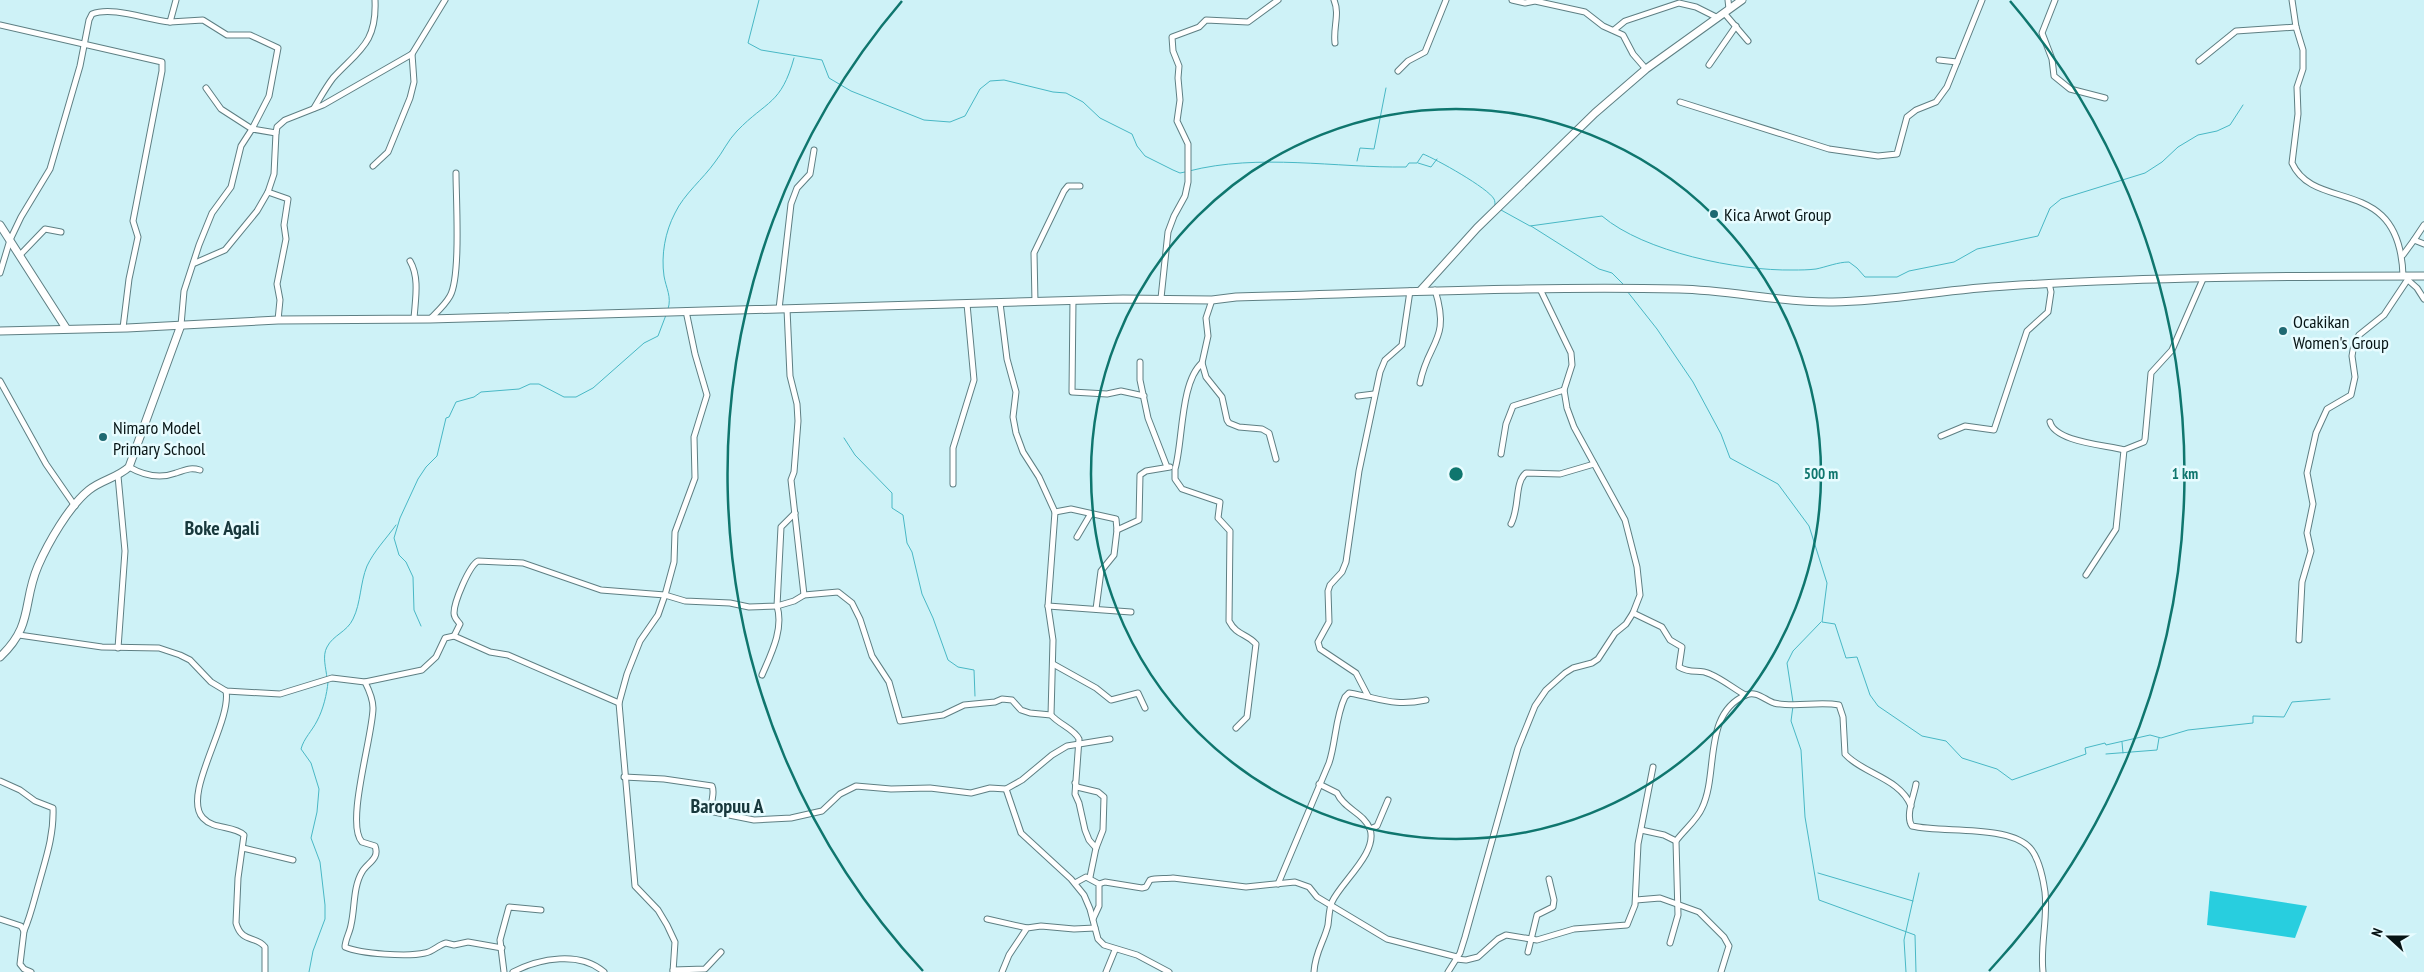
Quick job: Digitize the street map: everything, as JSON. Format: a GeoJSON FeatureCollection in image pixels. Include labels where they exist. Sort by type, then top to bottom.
{"type":"FeatureCollection","features":[{"type":"Feature","properties":{"kind":"street"},"geometry":{"type":"LineString","coordinates":[[170,22],[176,0]]}},
{"type":"Feature","properties":{"kind":"street"},"geometry":{"type":"LineString","coordinates":[[314,108],[333,79],[368,41],[376,20],[375,0]]}},
{"type":"Feature","properties":{"kind":"street"},"geometry":{"type":"LineString","coordinates":[[195,263],[225,250],[257,211],[268,192],[274,174],[277,128],[285,120],[314,108],[412,54],[445,0]]}},
{"type":"Feature","properties":{"kind":"street"},"geometry":{"type":"LineString","coordinates":[[1161,298],[1168,232],[1185,196],[1188,182],[1188,144],[1177,121],[1180,100],[1178,86],[1179,66],[1173,51],[1172,37],[1199,27],[1206,20],[1248,22],[1278,0]]}},
{"type":"Feature","properties":{"kind":"street"},"geometry":{"type":"LineString","coordinates":[[1334,0],[1337,11],[1333,28],[1335,42]]}},
{"type":"Feature","properties":{"kind":"street"},"geometry":{"type":"LineString","coordinates":[[1398,71],[1408,61],[1425,52],[1446,0]]}},
{"type":"Feature","properties":{"kind":"street"},"geometry":{"type":"LineString","coordinates":[[1512,0],[1535,1],[1580,10],[1588,14],[1603,26],[1614,30],[1624,37],[1633,54],[1646,69]]}},
{"type":"Feature","properties":{"kind":"street"},"geometry":{"type":"LineString","coordinates":[[1728,0],[1727,12],[1748,41]]}},
{"type":"Feature","properties":{"kind":"street"},"geometry":{"type":"LineString","coordinates":[[1421,290],[1477,228],[1594,113],[1646,69],[1742,0]]}},
{"type":"Feature","properties":{"kind":"street"},"geometry":{"type":"LineString","coordinates":[[1680,102],[1828,149],[1878,156],[1898,154],[1907,116],[1939,99],[1947,87],[1982,0]]}},
{"type":"Feature","properties":{"kind":"street"},"geometry":{"type":"LineString","coordinates":[[2055,0],[2042,33],[2052,59],[2054,76],[2070,89],[2105,98]]}},
{"type":"Feature","properties":{"kind":"street"},"geometry":{"type":"LineString","coordinates":[[2292,0],[2296,27],[2303,50],[2303,69],[2297,87],[2298,114],[2292,158],[2293,165],[2306,181],[2374,208],[2393,230],[2403,256],[2407,278],[2424,299]]}},
{"type":"Feature","properties":{"kind":"street"},"geometry":{"type":"LineString","coordinates":[[1614,30],[1625,21],[1675,4],[1696,7],[1718,18]]}},
{"type":"Feature","properties":{"kind":"street"},"geometry":{"type":"LineString","coordinates":[[0,273],[10,240],[21,217],[50,169],[85,43],[89,20],[95,13],[129,13],[150,20],[170,22],[203,20],[227,34],[250,35],[278,48],[269,96],[242,146],[231,187],[212,213],[184,291],[181,325],[128,467],[118,476],[90,489],[75,506],[37,567],[27,615],[18,635],[0,657]]}},
{"type":"Feature","properties":{"kind":"street"},"geometry":{"type":"LineString","coordinates":[[0,24],[158,60],[162,66],[133,221],[138,238],[129,280],[123,328]]}},
{"type":"Feature","properties":{"kind":"street"},"geometry":{"type":"LineString","coordinates":[[1709,65],[1736,26]]}},
{"type":"Feature","properties":{"kind":"street"},"geometry":{"type":"LineString","coordinates":[[2199,61],[2236,31],[2296,27]]}},
{"type":"Feature","properties":{"kind":"street"},"geometry":{"type":"LineString","coordinates":[[372,166],[388,152],[410,98],[414,82],[412,54]]}},
{"type":"Feature","properties":{"kind":"street"},"geometry":{"type":"LineString","coordinates":[[1939,60],[1956,62]]}},
{"type":"Feature","properties":{"kind":"street"},"geometry":{"type":"LineString","coordinates":[[206,88],[221,109],[252,129],[276,133]]}},
{"type":"Feature","properties":{"kind":"street"},"geometry":{"type":"LineString","coordinates":[[804,595],[791,480],[794,472],[798,404],[790,376],[783,309],[791,204],[797,188],[810,174],[814,150]]}},
{"type":"Feature","properties":{"kind":"street"},"geometry":{"type":"LineString","coordinates":[[430,319],[451,295],[454,286],[457,264],[456,173]]}},
{"type":"Feature","properties":{"kind":"street"},"geometry":{"type":"LineString","coordinates":[[1035,302],[1034,253],[1064,191],[1068,186],[1080,186]]}},
{"type":"Feature","properties":{"kind":"street"},"geometry":{"type":"LineString","coordinates":[[268,192],[288,199],[284,225],[286,238],[277,284],[280,300],[278,320]]}},
{"type":"Feature","properties":{"kind":"street"},"geometry":{"type":"LineString","coordinates":[[0,225],[66,328]]}},
{"type":"Feature","properties":{"kind":"street"},"geometry":{"type":"LineString","coordinates":[[2403,256],[2424,226]]}},
{"type":"Feature","properties":{"kind":"street"},"geometry":{"type":"LineString","coordinates":[[20,255],[45,229],[61,232]]}},
{"type":"Feature","properties":{"kind":"street"},"geometry":{"type":"LineString","coordinates":[[2414,240],[2424,244]]}},
{"type":"Feature","properties":{"kind":"street"},"geometry":{"type":"LineString","coordinates":[[410,261],[415,269],[416,282],[414,319]]}},
{"type":"Feature","properties":{"kind":"street"},"geometry":{"type":"LineString","coordinates":[[0,331],[123,328],[278,320],[430,319],[1161,298],[1212,300],[1236,297],[1421,290],[1540,288],[1683,289],[1799,301],[1830,302],[1893,299],[1969,289],[2049,283],[2203,279],[2407,278],[2424,276]]}},
{"type":"Feature","properties":{"kind":"street"},"geometry":{"type":"LineString","coordinates":[[2299,640],[2302,582],[2311,554],[2307,533],[2313,511],[2307,473],[2316,433],[2329,408],[2351,394],[2355,377],[2352,352],[2360,334],[2384,315],[2407,278]]}},
{"type":"Feature","properties":{"kind":"street"},"geometry":{"type":"LineString","coordinates":[[2050,422],[2054,430],[2072,439],[2124,450],[2144,442],[2151,373],[2172,350],[2203,279]]}},
{"type":"Feature","properties":{"kind":"street"},"geometry":{"type":"LineString","coordinates":[[1941,436],[1964,426],[1994,430],[2026,331],[2048,312],[2051,298],[2049,283]]}},
{"type":"Feature","properties":{"kind":"street"},"geometry":{"type":"LineString","coordinates":[[1448,972],[1457,958],[1465,937],[1518,748],[1535,706],[1546,690],[1565,673],[1573,668],[1592,663],[1598,658],[1615,633],[1626,624],[1633,613],[1641,589],[1630,537],[1619,507],[1574,427],[1566,408],[1564,390],[1572,364],[1571,353],[1540,288]]}},
{"type":"Feature","properties":{"kind":"street"},"geometry":{"type":"LineString","coordinates":[[1420,383],[1424,368],[1438,340],[1441,328],[1441,309],[1435,290]]}},
{"type":"Feature","properties":{"kind":"street"},"geometry":{"type":"LineString","coordinates":[[1368,696],[1356,673],[1320,649],[1318,642],[1329,622],[1328,590],[1342,572],[1346,562],[1358,492],[1358,476],[1365,448],[1374,394],[1383,363],[1402,345],[1410,291]]}},
{"type":"Feature","properties":{"kind":"street"},"geometry":{"type":"LineString","coordinates":[[1073,300],[1072,392],[1107,394],[1121,391],[1144,396]]}},
{"type":"Feature","properties":{"kind":"street"},"geometry":{"type":"LineString","coordinates":[[1212,300],[1206,318],[1208,336],[1202,363],[1196,371],[1186,402],[1175,479],[1182,489],[1220,502],[1218,518],[1230,531],[1229,621],[1234,630],[1248,636],[1256,644],[1247,717],[1236,728]]}},
{"type":"Feature","properties":{"kind":"street"},"geometry":{"type":"LineString","coordinates":[[1000,303],[1007,359],[1016,392],[1013,417],[1016,433],[1023,452],[1055,512],[1048,606],[1053,640],[1052,715],[1059,724],[1075,732],[1079,739],[1075,794],[1085,830],[1096,848]]}},
{"type":"Feature","properties":{"kind":"street"},"geometry":{"type":"LineString","coordinates":[[953,484],[953,448],[974,380],[967,304]]}},
{"type":"Feature","properties":{"kind":"street"},"geometry":{"type":"LineString","coordinates":[[686,311],[695,354],[707,395],[694,437],[695,478],[675,532],[674,562],[666,595],[658,615],[640,642],[633,657],[619,703],[635,886],[658,910],[667,925],[674,942],[673,971],[705,969],[721,952]]}},
{"type":"Feature","properties":{"kind":"street"},"geometry":{"type":"LineString","coordinates":[[1140,362],[1139,374],[1152,427],[1167,466]]}},
{"type":"Feature","properties":{"kind":"street"},"geometry":{"type":"LineString","coordinates":[[1202,363],[1206,377],[1225,402],[1227,420],[1239,427],[1267,431],[1270,435],[1276,459]]}},
{"type":"Feature","properties":{"kind":"street"},"geometry":{"type":"LineString","coordinates":[[0,382],[46,464],[75,506]]}},
{"type":"Feature","properties":{"kind":"street"},"geometry":{"type":"LineString","coordinates":[[1502,454],[1506,424],[1513,406],[1564,390]]}},
{"type":"Feature","properties":{"kind":"street"},"geometry":{"type":"LineString","coordinates":[[1358,396],[1374,394]]}},
{"type":"Feature","properties":{"kind":"street"},"geometry":{"type":"LineString","coordinates":[[2086,575],[2116,529],[2124,450]]}},
{"type":"Feature","properties":{"kind":"street"},"geometry":{"type":"LineString","coordinates":[[1511,524],[1517,510],[1521,478],[1526,473],[1560,474],[1594,464]]}},
{"type":"Feature","properties":{"kind":"street"},"geometry":{"type":"LineString","coordinates":[[1117,530],[1139,520],[1140,474],[1167,466],[1175,469]]}},
{"type":"Feature","properties":{"kind":"street"},"geometry":{"type":"LineString","coordinates":[[128,467],[160,477],[192,468],[200,470]]}},
{"type":"Feature","properties":{"kind":"street"},"geometry":{"type":"LineString","coordinates":[[118,476],[125,551],[118,648]]}},
{"type":"Feature","properties":{"kind":"street"},"geometry":{"type":"LineString","coordinates":[[1055,512],[1071,509],[1090,515],[1115,517],[1117,530],[1114,555],[1101,571],[1096,609]]}},
{"type":"Feature","properties":{"kind":"street"},"geometry":{"type":"LineString","coordinates":[[762,675],[776,641],[779,614],[781,527],[795,513]]}},
{"type":"Feature","properties":{"kind":"street"},"geometry":{"type":"LineString","coordinates":[[1077,537],[1090,515]]}},
{"type":"Feature","properties":{"kind":"street"},"geometry":{"type":"LineString","coordinates":[[454,636],[460,624],[455,618],[454,609],[469,569],[478,561],[523,563],[580,585],[601,590],[666,595],[685,600],[730,603],[749,607],[778,606],[794,602],[804,595],[838,592],[852,603],[872,656],[889,682],[900,721],[943,715],[974,702],[995,702],[1007,698],[1021,710],[1052,715]]}},
{"type":"Feature","properties":{"kind":"street"},"geometry":{"type":"LineString","coordinates":[[1048,606],[1131,612]]}},
{"type":"Feature","properties":{"kind":"street"},"geometry":{"type":"LineString","coordinates":[[1633,613],[1662,627],[1670,640],[1682,647],[1679,667],[1689,672],[1702,671],[1745,695],[1762,696],[1778,704],[1839,705],[1843,717],[1845,754],[1893,785],[1908,800],[1911,806]]}},
{"type":"Feature","properties":{"kind":"street"},"geometry":{"type":"LineString","coordinates":[[18,635],[47,641],[118,648],[149,646],[180,655],[195,664],[212,682],[226,690],[280,694],[332,678],[365,682],[422,670],[436,657],[445,638],[454,636],[490,652],[503,653],[619,703]]}},
{"type":"Feature","properties":{"kind":"street"},"geometry":{"type":"LineString","coordinates":[[1053,664],[1096,688],[1110,700],[1138,693],[1145,708]]}},
{"type":"Feature","properties":{"kind":"street"},"geometry":{"type":"LineString","coordinates":[[365,682],[373,709],[367,756],[359,791],[356,832],[362,842],[375,846],[376,852],[373,861],[367,865],[359,877],[351,925],[345,947],[409,954],[428,953],[446,943],[454,945],[468,942],[502,948]]}},
{"type":"Feature","properties":{"kind":"street"},"geometry":{"type":"LineString","coordinates":[[226,690],[226,704],[196,799],[201,817],[206,821],[244,835],[238,878],[236,923],[238,930],[245,938],[259,942],[265,947],[265,972]]}},
{"type":"Feature","properties":{"kind":"street"},"geometry":{"type":"LineString","coordinates":[[1278,884],[1333,749],[1334,733],[1345,697],[1349,694],[1368,696],[1391,704],[1426,700]]}},
{"type":"Feature","properties":{"kind":"street"},"geometry":{"type":"LineString","coordinates":[[1670,943],[1676,928],[1679,904],[1676,841],[1696,818],[1706,797],[1720,721],[1729,706],[1745,695]]}},
{"type":"Feature","properties":{"kind":"street"},"geometry":{"type":"LineString","coordinates":[[624,777],[664,779],[712,786],[714,790],[711,808],[714,812],[754,820],[780,820],[822,811],[840,794],[856,786],[891,789],[930,788],[971,793],[990,788],[1006,789],[1022,780],[1052,754],[1068,746],[1110,740]]}},
{"type":"Feature","properties":{"kind":"street"},"geometry":{"type":"LineString","coordinates":[[1099,884],[1105,882],[1142,888],[1146,887],[1150,880],[1173,878],[1246,887],[1295,882],[1303,884],[1317,897],[1331,904],[1346,916],[1387,939],[1466,960],[1478,956],[1498,939],[1506,935],[1533,939],[1586,927],[1626,926],[1633,913],[1636,900],[1638,844],[1652,767]]}},
{"type":"Feature","properties":{"kind":"street"},"geometry":{"type":"LineString","coordinates":[[0,781],[20,790],[35,801],[53,808],[53,827],[47,860],[35,905],[24,931],[20,964],[31,972]]}},
{"type":"Feature","properties":{"kind":"street"},"geometry":{"type":"LineString","coordinates":[[1075,783],[1077,787],[1098,792],[1104,797],[1103,830],[1096,848],[1090,877]]}},
{"type":"Feature","properties":{"kind":"street"},"geometry":{"type":"LineString","coordinates":[[1314,972],[1314,960],[1328,924],[1331,904],[1365,856],[1371,840],[1370,829],[1364,820],[1341,802],[1337,793],[1319,784]]}},
{"type":"Feature","properties":{"kind":"street"},"geometry":{"type":"LineString","coordinates":[[1916,784],[1911,806],[1910,822],[1912,826],[1996,834],[2018,840],[2029,847],[2040,868],[2045,892],[2046,920],[2041,959],[2043,972]]}},
{"type":"Feature","properties":{"kind":"street"},"geometry":{"type":"LineString","coordinates":[[1006,789],[1010,795],[1021,833],[1039,847],[1075,883],[1084,895],[1098,939],[1104,945],[1115,950],[1137,955],[1169,972]]}},
{"type":"Feature","properties":{"kind":"street"},"geometry":{"type":"LineString","coordinates":[[1370,829],[1377,826],[1388,800]]}},
{"type":"Feature","properties":{"kind":"street"},"geometry":{"type":"LineString","coordinates":[[1641,830],[1664,834],[1676,841]]}},
{"type":"Feature","properties":{"kind":"street"},"geometry":{"type":"LineString","coordinates":[[243,848],[293,860]]}},
{"type":"Feature","properties":{"kind":"street"},"geometry":{"type":"LineString","coordinates":[[1075,883],[1082,877],[1090,877],[1099,884]]}},
{"type":"Feature","properties":{"kind":"street"},"geometry":{"type":"LineString","coordinates":[[1528,952],[1533,939],[1537,915],[1553,907],[1554,900],[1549,879]]}},
{"type":"Feature","properties":{"kind":"street"},"geometry":{"type":"LineString","coordinates":[[1093,919],[1099,906],[1099,884]]}},
{"type":"Feature","properties":{"kind":"street"},"geometry":{"type":"LineString","coordinates":[[1636,900],[1660,898],[1699,912],[1727,942],[1727,954],[1721,972]]}},
{"type":"Feature","properties":{"kind":"street"},"geometry":{"type":"LineString","coordinates":[[504,972],[500,937],[510,906],[541,910]]}},
{"type":"Feature","properties":{"kind":"street"},"geometry":{"type":"LineString","coordinates":[[0,919],[21,926],[24,931]]}},
{"type":"Feature","properties":{"kind":"street"},"geometry":{"type":"LineString","coordinates":[[987,919],[1027,928],[1041,926],[1074,929],[1095,928]]}},
{"type":"Feature","properties":{"kind":"street"},"geometry":{"type":"LineString","coordinates":[[1002,972],[1008,955],[1027,928]]}},
{"type":"Feature","properties":{"kind":"street"},"geometry":{"type":"LineString","coordinates":[[1106,972],[1115,950]]}},
{"type":"Feature","properties":{"kind":"street"},"geometry":{"type":"LineString","coordinates":[[513,972],[527,965],[571,959],[592,963],[604,972]]}},
{"type":"Feature","properties":{"kind":"shaded area"},"geometry":{"type":"Polygon","coordinates":[[[2210,891],[2307,906],[2295,938],[2207,925],[2210,891]]]}},
{"type":"Feature","properties":{"kind":"waterway"},"geometry":{"type":"LineString","coordinates":[[759,0],[748,43],[761,50],[822,60],[829,78],[851,91],[924,120],[950,122],[965,116],[980,89],[990,81],[1004,80],[1053,92],[1066,93],[1083,102],[1100,118],[1132,134],[1137,146],[1145,156],[1180,173],[1185,172]]}},
{"type":"Feature","properties":{"kind":"waterway"},"geometry":{"type":"LineString","coordinates":[[668,309],[669,300],[663,268],[664,252],[666,236],[675,213],[683,199],[718,158],[734,135],[778,94],[784,85],[794,58]]}},
{"type":"Feature","properties":{"kind":"waterway"},"geometry":{"type":"LineString","coordinates":[[1357,161],[1360,148],[1374,149],[1386,88]]}},
{"type":"Feature","properties":{"kind":"waterway"},"geometry":{"type":"LineString","coordinates":[[1501,210],[1530,226],[1602,216],[1620,229],[1642,240],[1666,249],[1719,263],[1746,267],[1798,270],[1816,269],[1849,262],[1865,277],[1897,277],[1909,271],[1954,262],[1977,249],[2038,236],[2050,208],[2061,199],[2145,173],[2162,162],[2178,147],[2198,135],[2217,131],[2230,125],[2243,105]]}},
{"type":"Feature","properties":{"kind":"waterway"},"geometry":{"type":"LineString","coordinates":[[1189,171],[1242,163],[1270,162],[1406,167],[1409,163],[1417,163],[1423,154],[1482,188],[1494,199],[1495,206]]}},
{"type":"Feature","properties":{"kind":"waterway"},"geometry":{"type":"LineString","coordinates":[[1418,163],[1431,167],[1437,159]]}},
{"type":"Feature","properties":{"kind":"waterway"},"geometry":{"type":"LineString","coordinates":[[1531,226],[1599,269],[1612,273],[1624,285]]}},
{"type":"Feature","properties":{"kind":"waterway"},"geometry":{"type":"LineString","coordinates":[[1627,291],[1657,329],[1693,382],[1721,434],[1730,458],[1778,484],[1809,526],[1827,583],[1822,622],[1835,624],[1846,658],[1857,657],[1870,695],[1878,706],[1922,736],[1946,741],[1962,758],[1997,769],[2012,780],[2086,754],[2085,748],[2150,735],[2161,738],[2188,730],[2253,723],[2253,716],[2284,717],[2292,702],[2330,699]]}},
{"type":"Feature","properties":{"kind":"waterway"},"geometry":{"type":"LineString","coordinates":[[421,626],[414,610],[413,577],[406,562],[399,555],[394,538],[400,518],[418,479],[437,456],[446,418],[449,417],[456,402],[474,397],[481,392],[519,389],[530,384],[539,384],[564,397],[576,397],[593,388],[644,343],[658,336],[666,315]]}},
{"type":"Feature","properties":{"kind":"waterway"},"geometry":{"type":"LineString","coordinates":[[844,438],[855,455],[892,493],[892,508],[903,515],[907,543],[912,552],[922,594],[948,660],[958,667],[974,670],[975,696]]}},
{"type":"Feature","properties":{"kind":"waterway"},"geometry":{"type":"LineString","coordinates":[[327,678],[325,658],[327,647],[353,619],[358,606],[367,566],[396,525]]}},
{"type":"Feature","properties":{"kind":"waterway"},"geometry":{"type":"LineString","coordinates":[[1793,702],[1787,663],[1793,651],[1821,622]]}},
{"type":"Feature","properties":{"kind":"waterway"},"geometry":{"type":"LineString","coordinates":[[309,972],[313,951],[325,919],[325,905],[320,862],[311,838],[317,812],[319,789],[311,763],[301,749],[321,712],[328,682]]}},
{"type":"Feature","properties":{"kind":"waterway"},"geometry":{"type":"LineString","coordinates":[[1793,706],[1791,721],[1801,750],[1805,817],[1819,900],[1915,935],[1916,972]]}},
{"type":"Feature","properties":{"kind":"waterway"},"geometry":{"type":"LineString","coordinates":[[2106,754],[2157,750],[2159,738]]}},
{"type":"Feature","properties":{"kind":"waterway"},"geometry":{"type":"LineString","coordinates":[[2122,742],[2123,753]]}},
{"type":"Feature","properties":{"kind":"waterway"},"geometry":{"type":"LineString","coordinates":[[1818,873],[1913,901]]}},
{"type":"Feature","properties":{"kind":"waterway"},"geometry":{"type":"LineString","coordinates":[[1906,972],[1904,940],[1919,873]]}},
{"type":"Feature","properties":{"kind":"place","name":"Kica Arwot Group"},"geometry":{"type":"Point","coordinates":[1714,214]}},
{"type":"Feature","properties":{"kind":"place","name":"Ocakikan Women's Group"},"geometry":{"type":"Point","coordinates":[2283,331]}},
{"type":"Feature","properties":{"kind":"place","name":"Nimaro Model Primary School"},"geometry":{"type":"Point","coordinates":[103,437]}},
{"type":"Feature","properties":{"kind":"district","name":"Boke Agali"},"geometry":{"type":"Point","coordinates":[222,528]}},
{"type":"Feature","properties":{"kind":"district","name":"Baropuu A"},"geometry":{"type":"Point","coordinates":[727,806]}}]}
